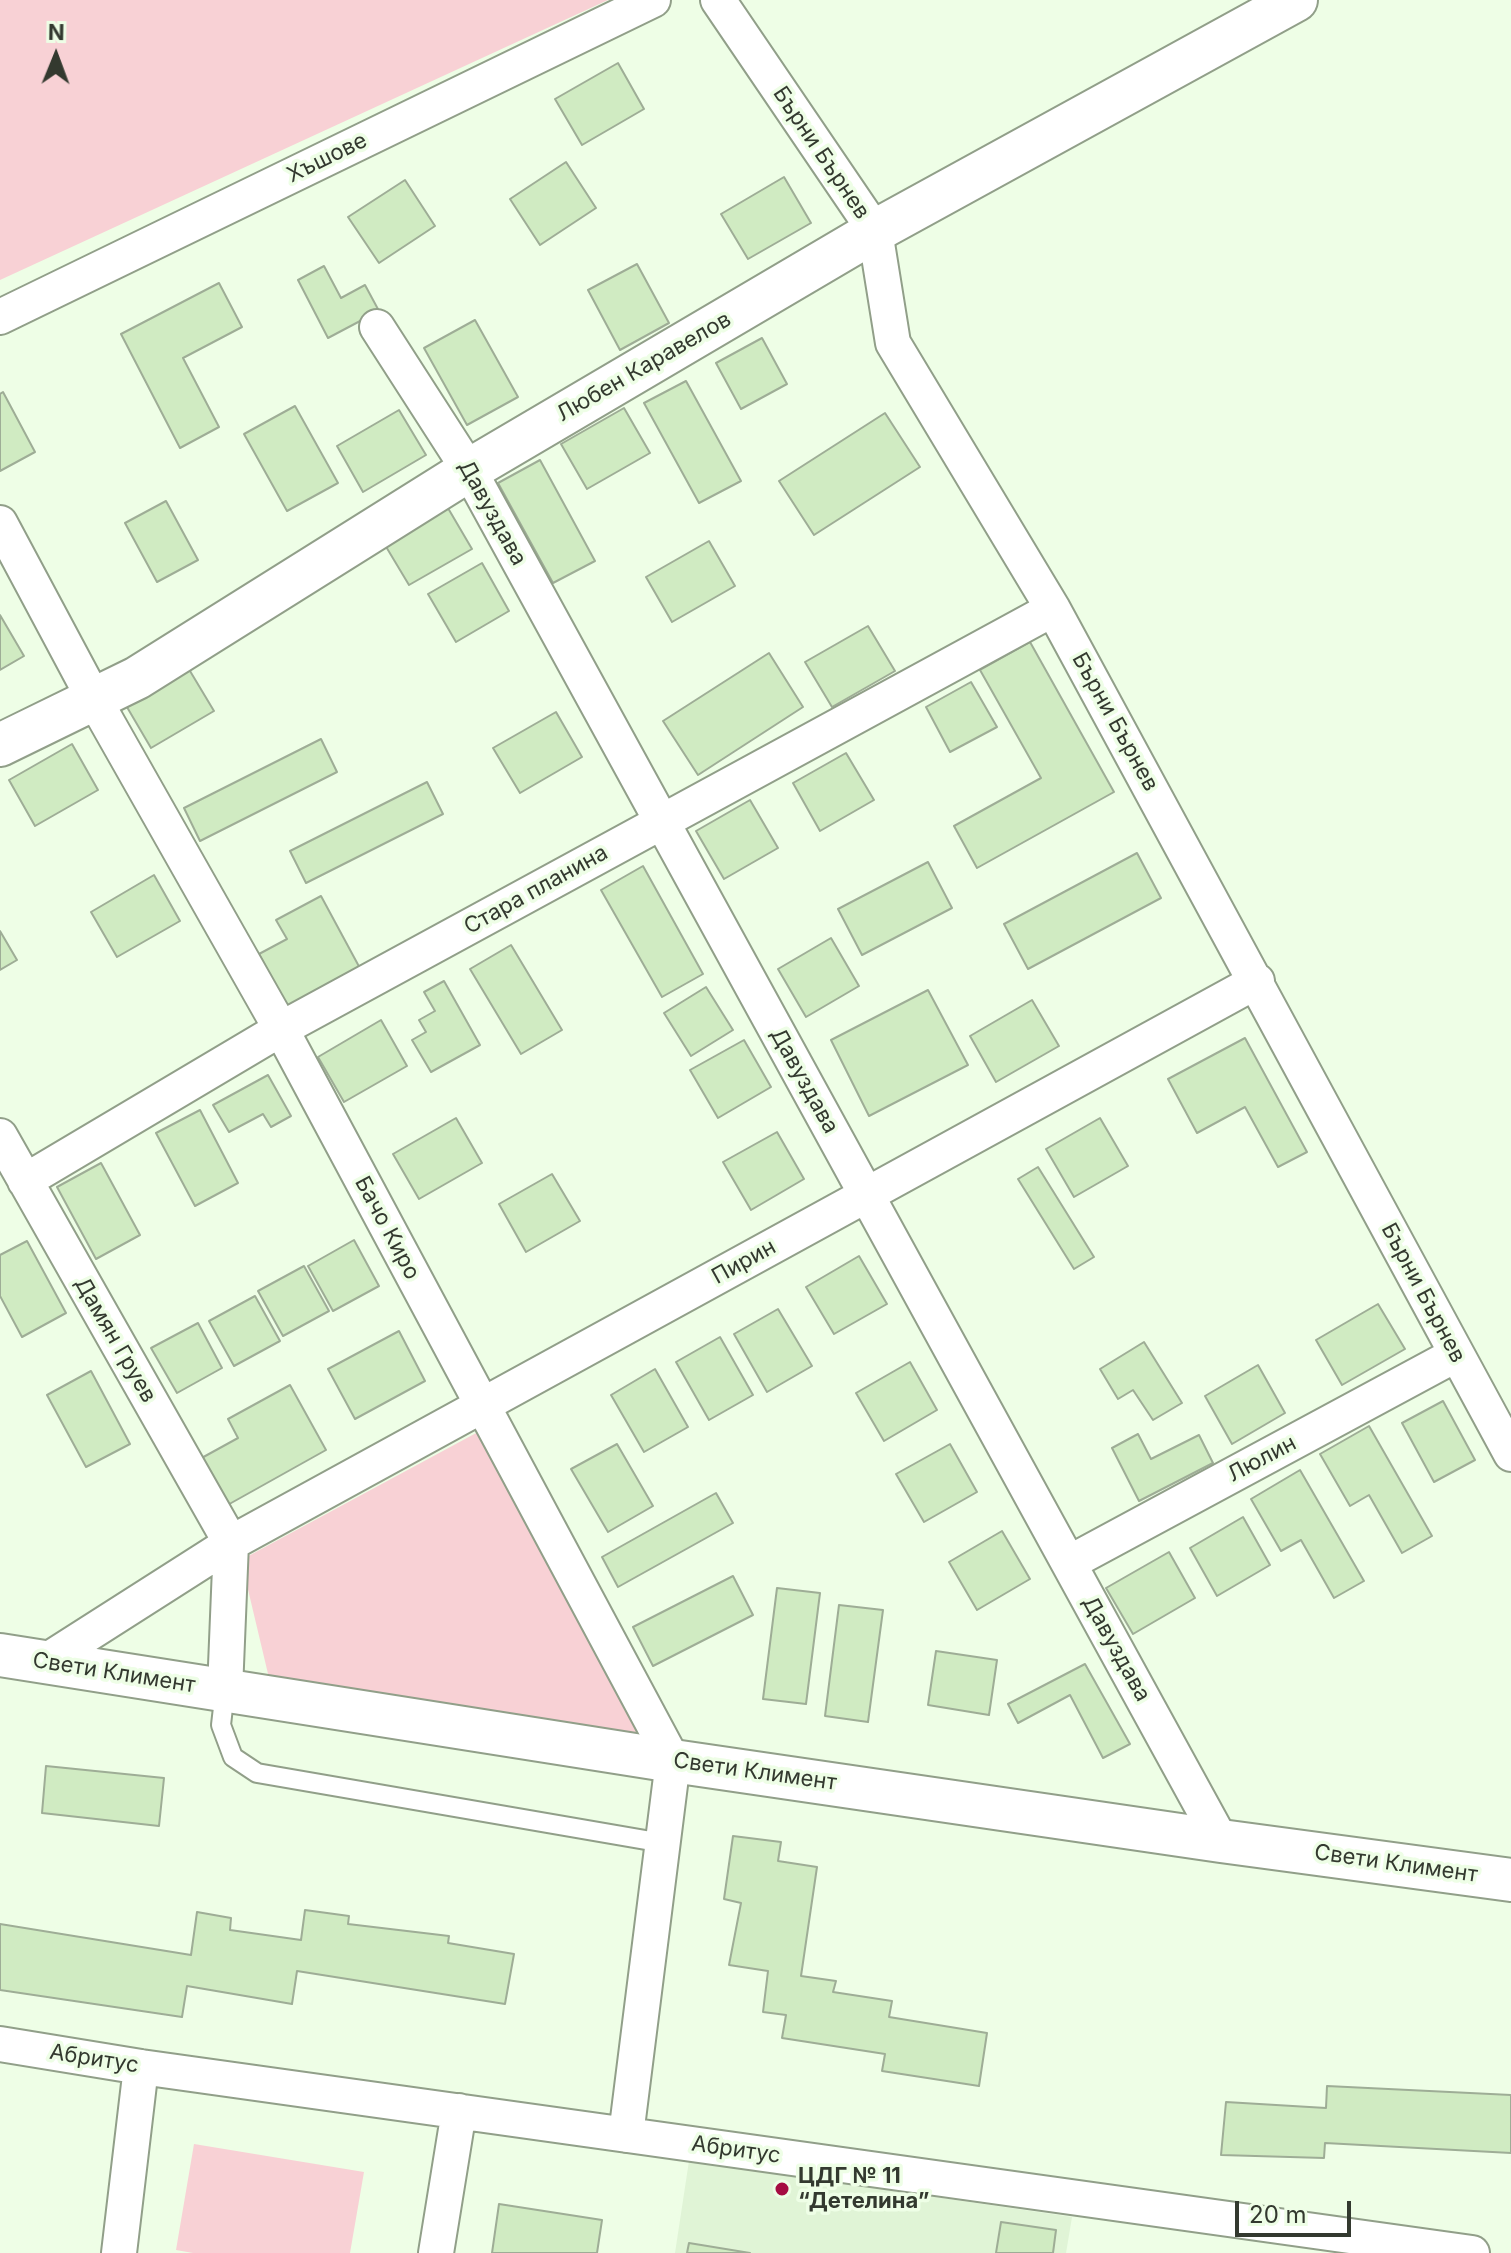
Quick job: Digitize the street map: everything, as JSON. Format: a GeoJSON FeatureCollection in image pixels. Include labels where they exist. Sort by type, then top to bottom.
{"type":"FeatureCollection","features":[{"type":"Feature","properties":{"kind":"street","name":"Хъшове"},"geometry":{"type":"LineString","coordinates":[[0,317],[653,0]]}},
{"type":"Feature","properties":{"kind":"street","name":"Бърни Бърнев"},"geometry":{"type":"LineString","coordinates":[[718,0],[875,231],[893,343],[1053,609],[1511,1454]]}},
{"type":"Feature","properties":{"kind":"street","name":"Любен Каравелов"},"geometry":{"type":"LineString","coordinates":[[0,745],[137,678],[469,470],[875,231],[1296,0]]}},
{"type":"Feature","properties":{"kind":"street","name":"Давуздава"},"geometry":{"type":"LineString","coordinates":[[377,327],[469,470],[1221,1841]]}},
{"type":"Feature","properties":{"kind":"street","name":"Бачо Киро"},"geometry":{"type":"LineString","coordinates":[[0,523],[94,699],[281,1029],[673,1761]]}},
{"type":"Feature","properties":{"kind":"street","name":"Стара планина"},"geometry":{"type":"LineString","coordinates":[[25,1181],[281,1029],[1053,609]]}},
{"type":"Feature","properties":{"kind":"street","name":"Пирин"},"geometry":{"type":"LineString","coordinates":[[46,1661],[231,1543],[1257,981]]}},
{"type":"Feature","properties":{"kind":"street","name":"Дамян Груев"},"geometry":{"type":"LineString","coordinates":[[0,1136],[231,1543]]}},
{"type":"Feature","properties":{"kind":"street","name":"Люлин"},"geometry":{"type":"LineString","coordinates":[[1069,1563],[1455,1355]]}},
{"type":"Feature","properties":{"kind":"street"},"geometry":{"type":"LineString","coordinates":[[225,1690],[231,1543]]}},
{"type":"Feature","properties":{"kind":"street","name":"Свети Климент"},"geometry":{"type":"LineString","coordinates":[[0,1655],[673,1761],[1511,1880]]}},
{"type":"Feature","properties":{"kind":"street"},"geometry":{"type":"LineString","coordinates":[[626,2135],[673,1761]]}},
{"type":"Feature","properties":{"kind":"street","name":"Абритус"},"geometry":{"type":"LineString","coordinates":[[0,2044],[141,2067],[626,2135],[1284,2240],[1472,2253]]}},
{"type":"Feature","properties":{"kind":"street"},"geometry":{"type":"LineString","coordinates":[[119,2253],[141,2067]]}},
{"type":"Feature","properties":{"kind":"street"},"geometry":{"type":"LineString","coordinates":[[436,2253],[459,2111]]}},
{"type":"Feature","properties":{"kind":"lane"},"geometry":{"type":"LineString","coordinates":[[225,1690],[221,1725],[233,1757],[257,1773],[663,1843]]}},
{"type":"Feature","properties":{"kind":"shaded area"},"geometry":{"type":"Polygon","coordinates":[[[0,0],[608,0],[0,280],[0,0]]]}},
{"type":"Feature","properties":{"kind":"shaded area"},"geometry":{"type":"Polygon","coordinates":[[[478,1432],[640,1739],[269,1678],[241,1560],[478,1432]]]}},
{"type":"Feature","properties":{"kind":"shaded area"},"geometry":{"type":"Polygon","coordinates":[[[194,2144],[364,2172],[350,2253],[193,2253],[176,2250],[194,2144]]]}},
{"type":"Feature","properties":{"kind":"shaded area","name":"ЦДГ № 11 “Детелина”"},"geometry":{"type":"Polygon","coordinates":[[[689,2161],[1072,2217],[1066,2253],[675,2253],[689,2161]]]}},
{"type":"Feature","properties":{"kind":"building"},"geometry":{"type":"Polygon","coordinates":[[[618,63],[644,109],[582,145],[555,99],[618,63]]]}},
{"type":"Feature","properties":{"kind":"building"},"geometry":{"type":"Polygon","coordinates":[[[566,162],[596,208],[540,245],[510,199],[566,162]]]}},
{"type":"Feature","properties":{"kind":"building"},"geometry":{"type":"Polygon","coordinates":[[[784,177],[811,223],[748,259],[721,214],[784,177]]]}},
{"type":"Feature","properties":{"kind":"building"},"geometry":{"type":"Polygon","coordinates":[[[405,180],[435,226],[379,263],[348,217],[405,180]]]}},
{"type":"Feature","properties":{"kind":"building"},"geometry":{"type":"Polygon","coordinates":[[[637,264],[669,323],[620,350],[588,290],[637,264]]]}},
{"type":"Feature","properties":{"kind":"building"},"geometry":{"type":"Polygon","coordinates":[[[324,266],[341,298],[365,285],[379,311],[328,338],[298,280],[324,266]]]}},
{"type":"Feature","properties":{"kind":"building"},"geometry":{"type":"Polygon","coordinates":[[[219,283],[242,327],[183,358],[219,427],[180,448],[121,334],[219,283]]]}},
{"type":"Feature","properties":{"kind":"building"},"geometry":{"type":"Polygon","coordinates":[[[475,320],[518,397],[467,425],[424,348],[475,320]]]}},
{"type":"Feature","properties":{"kind":"building"},"geometry":{"type":"Polygon","coordinates":[[[762,338],[787,384],[741,409],[716,363],[762,338]]]}},
{"type":"Feature","properties":{"kind":"building"},"geometry":{"type":"Polygon","coordinates":[[[686,381],[741,481],[699,503],[644,403],[686,381]]]}},
{"type":"Feature","properties":{"kind":"building"},"geometry":{"type":"Polygon","coordinates":[[[3,392],[35,452],[0,471],[0,394],[3,392]]]}},
{"type":"Feature","properties":{"kind":"building"},"geometry":{"type":"Polygon","coordinates":[[[295,406],[338,483],[287,511],[244,434],[295,406]]]}},
{"type":"Feature","properties":{"kind":"building"},"geometry":{"type":"Polygon","coordinates":[[[624,408],[650,453],[587,489],[561,444],[624,408]]]}},
{"type":"Feature","properties":{"kind":"building"},"geometry":{"type":"Polygon","coordinates":[[[399,410],[426,455],[363,492],[337,446],[399,410]]]}},
{"type":"Feature","properties":{"kind":"building"},"geometry":{"type":"Polygon","coordinates":[[[885,413],[920,467],[814,535],[779,481],[885,413]]]}},
{"type":"Feature","properties":{"kind":"building"},"geometry":{"type":"Polygon","coordinates":[[[540,460],[595,561],[553,583],[498,483],[540,460]]]}},
{"type":"Feature","properties":{"kind":"building"},"geometry":{"type":"Polygon","coordinates":[[[166,501],[198,560],[157,582],[125,523],[166,501]]]}},
{"type":"Feature","properties":{"kind":"building"},"geometry":{"type":"Polygon","coordinates":[[[445,503],[472,549],[409,585],[382,540],[445,503]]]}},
{"type":"Feature","properties":{"kind":"building"},"geometry":{"type":"Polygon","coordinates":[[[709,541],[735,586],[672,622],[646,577],[709,541]]]}},
{"type":"Feature","properties":{"kind":"building"},"geometry":{"type":"Polygon","coordinates":[[[482,563],[509,611],[456,642],[428,594],[482,563]]]}},
{"type":"Feature","properties":{"kind":"building"},"geometry":{"type":"Polygon","coordinates":[[[0,615],[24,656],[0,670],[0,615]]]}},
{"type":"Feature","properties":{"kind":"building"},"geometry":{"type":"Polygon","coordinates":[[[868,626],[895,671],[832,707],[805,662],[868,626]]]}},
{"type":"Feature","properties":{"kind":"building"},"geometry":{"type":"Polygon","coordinates":[[[1030,642],[1114,792],[977,868],[954,826],[1041,778],[980,670],[1030,642]]]}},
{"type":"Feature","properties":{"kind":"building"},"geometry":{"type":"Polygon","coordinates":[[[769,653],[803,707],[698,775],[663,721],[769,653]]]}},
{"type":"Feature","properties":{"kind":"building"},"geometry":{"type":"Polygon","coordinates":[[[187,666],[214,711],[151,748],[124,702],[187,666]]]}},
{"type":"Feature","properties":{"kind":"building"},"geometry":{"type":"Polygon","coordinates":[[[971,682],[997,727],[950,752],[926,707],[971,682]]]}},
{"type":"Feature","properties":{"kind":"building"},"geometry":{"type":"Polygon","coordinates":[[[556,712],[582,757],[520,793],[493,748],[556,712]]]}},
{"type":"Feature","properties":{"kind":"building"},"geometry":{"type":"Polygon","coordinates":[[[321,739],[337,772],[200,841],[184,808],[321,739]]]}},
{"type":"Feature","properties":{"kind":"building"},"geometry":{"type":"Polygon","coordinates":[[[72,744],[98,790],[35,826],[9,780],[72,744]]]}},
{"type":"Feature","properties":{"kind":"building"},"geometry":{"type":"Polygon","coordinates":[[[846,753],[874,800],[820,831],[793,783],[846,753]]]}},
{"type":"Feature","properties":{"kind":"building"},"geometry":{"type":"Polygon","coordinates":[[[427,782],[443,814],[306,883],[290,851],[427,782]]]}},
{"type":"Feature","properties":{"kind":"building"},"geometry":{"type":"Polygon","coordinates":[[[750,800],[778,848],[724,879],[696,831],[750,800]]]}},
{"type":"Feature","properties":{"kind":"building"},"geometry":{"type":"Polygon","coordinates":[[[1137,853],[1161,898],[1028,969],[1004,924],[1137,853]]]}},
{"type":"Feature","properties":{"kind":"building"},"geometry":{"type":"Polygon","coordinates":[[[928,862],[952,908],[862,955],[838,909],[928,862]]]}},
{"type":"Feature","properties":{"kind":"building"},"geometry":{"type":"Polygon","coordinates":[[[643,866],[703,974],[662,997],[601,890],[643,866]]]}},
{"type":"Feature","properties":{"kind":"building"},"geometry":{"type":"Polygon","coordinates":[[[154,875],[180,921],[117,957],[91,912],[154,875]]]}},
{"type":"Feature","properties":{"kind":"building"},"geometry":{"type":"Polygon","coordinates":[[[321,896],[362,972],[289,1010],[259,954],[287,939],[276,920],[321,896]]]}},
{"type":"Feature","properties":{"kind":"building"},"geometry":{"type":"Polygon","coordinates":[[[0,931],[17,960],[0,970],[0,931]]]}},
{"type":"Feature","properties":{"kind":"building"},"geometry":{"type":"Polygon","coordinates":[[[831,938],[859,986],[806,1017],[778,969],[831,938]]]}},
{"type":"Feature","properties":{"kind":"building"},"geometry":{"type":"Polygon","coordinates":[[[511,945],[562,1030],[521,1054],[470,969],[511,945]]]}},
{"type":"Feature","properties":{"kind":"building"},"geometry":{"type":"Polygon","coordinates":[[[444,981],[480,1045],[431,1072],[412,1040],[426,1032],[419,1020],[435,1011],[424,992],[444,981]]]}},
{"type":"Feature","properties":{"kind":"building"},"geometry":{"type":"Polygon","coordinates":[[[706,987],[733,1030],[691,1056],[664,1013],[706,987]]]}},
{"type":"Feature","properties":{"kind":"building"},"geometry":{"type":"Polygon","coordinates":[[[928,990],[968,1065],[869,1116],[831,1040],[928,990]]]}},
{"type":"Feature","properties":{"kind":"building"},"geometry":{"type":"Polygon","coordinates":[[[1032,1000],[1059,1046],[996,1082],[970,1036],[1032,1000]]]}},
{"type":"Feature","properties":{"kind":"building"},"geometry":{"type":"Polygon","coordinates":[[[381,1020],[407,1066],[344,1102],[318,1057],[381,1020]]]}},
{"type":"Feature","properties":{"kind":"building"},"geometry":{"type":"Polygon","coordinates":[[[1245,1038],[1307,1152],[1278,1167],[1245,1107],[1197,1133],[1168,1079],[1245,1038]]]}},
{"type":"Feature","properties":{"kind":"building"},"geometry":{"type":"Polygon","coordinates":[[[744,1040],[771,1087],[718,1118],[690,1070],[744,1040]]]}},
{"type":"Feature","properties":{"kind":"building"},"geometry":{"type":"Polygon","coordinates":[[[268,1075],[291,1116],[271,1127],[263,1114],[229,1132],[213,1105],[268,1075]]]}},
{"type":"Feature","properties":{"kind":"building"},"geometry":{"type":"Polygon","coordinates":[[[200,1110],[238,1183],[195,1206],[156,1133],[200,1110]]]}},
{"type":"Feature","properties":{"kind":"building"},"geometry":{"type":"Polygon","coordinates":[[[456,1118],[482,1163],[419,1199],[393,1154],[456,1118]]]}},
{"type":"Feature","properties":{"kind":"building"},"geometry":{"type":"Polygon","coordinates":[[[1100,1118],[1128,1166],[1074,1197],[1046,1149],[1100,1118]]]}},
{"type":"Feature","properties":{"kind":"building"},"geometry":{"type":"Polygon","coordinates":[[[777,1132],[804,1179],[751,1210],[723,1162],[777,1132]]]}},
{"type":"Feature","properties":{"kind":"building"},"geometry":{"type":"Polygon","coordinates":[[[101,1163],[140,1235],[96,1259],[57,1187],[101,1163]]]}},
{"type":"Feature","properties":{"kind":"building"},"geometry":{"type":"Polygon","coordinates":[[[1038,1167],[1094,1257],[1074,1269],[1018,1179],[1038,1167]]]}},
{"type":"Feature","properties":{"kind":"building"},"geometry":{"type":"Polygon","coordinates":[[[552,1174],[580,1221],[526,1252],[499,1204],[552,1174]]]}},
{"type":"Feature","properties":{"kind":"building"},"geometry":{"type":"Polygon","coordinates":[[[354,1240],[379,1286],[333,1311],[308,1266],[354,1240]]]}},
{"type":"Feature","properties":{"kind":"building"},"geometry":{"type":"Polygon","coordinates":[[[27,1241],[66,1313],[22,1337],[0,1296],[0,1255],[27,1241]]]}},
{"type":"Feature","properties":{"kind":"building"},"geometry":{"type":"Polygon","coordinates":[[[859,1256],[887,1304],[834,1334],[806,1287],[859,1256]]]}},
{"type":"Feature","properties":{"kind":"building"},"geometry":{"type":"Polygon","coordinates":[[[304,1266],[329,1311],[283,1336],[258,1291],[304,1266]]]}},
{"type":"Feature","properties":{"kind":"building"},"geometry":{"type":"Polygon","coordinates":[[[255,1296],[280,1341],[234,1366],[209,1321],[255,1296]]]}},
{"type":"Feature","properties":{"kind":"building"},"geometry":{"type":"Polygon","coordinates":[[[1378,1304],[1405,1349],[1342,1385],[1316,1340],[1378,1304]]]}},
{"type":"Feature","properties":{"kind":"building"},"geometry":{"type":"Polygon","coordinates":[[[778,1309],[812,1366],[767,1392],[734,1334],[778,1309]]]}},
{"type":"Feature","properties":{"kind":"building"},"geometry":{"type":"Polygon","coordinates":[[[198,1323],[222,1368],[177,1393],[151,1348],[198,1323]]]}},
{"type":"Feature","properties":{"kind":"building"},"geometry":{"type":"Polygon","coordinates":[[[399,1331],[425,1381],[355,1419],[328,1369],[399,1331]]]}},
{"type":"Feature","properties":{"kind":"building"},"geometry":{"type":"Polygon","coordinates":[[[720,1337],[753,1395],[709,1420],[676,1362],[720,1337]]]}},
{"type":"Feature","properties":{"kind":"building"},"geometry":{"type":"Polygon","coordinates":[[[1144,1342],[1182,1403],[1153,1420],[1133,1390],[1118,1399],[1100,1369],[1144,1342]]]}},
{"type":"Feature","properties":{"kind":"building"},"geometry":{"type":"Polygon","coordinates":[[[910,1362],[937,1410],[884,1441],[856,1393],[910,1362]]]}},
{"type":"Feature","properties":{"kind":"building"},"geometry":{"type":"Polygon","coordinates":[[[1258,1365],[1285,1413],[1232,1444],[1205,1396],[1258,1365]]]}},
{"type":"Feature","properties":{"kind":"building"},"geometry":{"type":"Polygon","coordinates":[[[655,1369],[688,1427],[644,1452],[611,1395],[655,1369]]]}},
{"type":"Feature","properties":{"kind":"building"},"geometry":{"type":"Polygon","coordinates":[[[91,1371],[130,1444],[86,1467],[47,1395],[91,1371]]]}},
{"type":"Feature","properties":{"kind":"building"},"geometry":{"type":"Polygon","coordinates":[[[290,1385],[326,1450],[224,1507],[198,1460],[238,1438],[228,1419],[290,1385]]]}},
{"type":"Feature","properties":{"kind":"building"},"geometry":{"type":"Polygon","coordinates":[[[1443,1401],[1475,1460],[1434,1482],[1402,1423],[1443,1401]]]}},
{"type":"Feature","properties":{"kind":"building"},"geometry":{"type":"Polygon","coordinates":[[[1369,1426],[1432,1536],[1402,1553],[1369,1495],[1350,1506],[1320,1454],[1369,1426]]]}},
{"type":"Feature","properties":{"kind":"building"},"geometry":{"type":"Polygon","coordinates":[[[1138,1434],[1151,1459],[1199,1435],[1213,1463],[1139,1501],[1112,1448],[1138,1434]]]}},
{"type":"Feature","properties":{"kind":"building"},"geometry":{"type":"Polygon","coordinates":[[[617,1444],[653,1506],[608,1532],[571,1469],[617,1444]]]}},
{"type":"Feature","properties":{"kind":"building"},"geometry":{"type":"Polygon","coordinates":[[[950,1444],[977,1492],[924,1522],[896,1474],[950,1444]]]}},
{"type":"Feature","properties":{"kind":"building"},"geometry":{"type":"Polygon","coordinates":[[[1300,1470],[1364,1581],[1334,1598],[1301,1540],[1281,1551],[1251,1499],[1300,1470]]]}},
{"type":"Feature","properties":{"kind":"building"},"geometry":{"type":"Polygon","coordinates":[[[716,1493],[733,1523],[618,1587],[602,1557],[716,1493]]]}},
{"type":"Feature","properties":{"kind":"building"},"geometry":{"type":"Polygon","coordinates":[[[1243,1517],[1270,1565],[1217,1596],[1190,1548],[1243,1517]]]}},
{"type":"Feature","properties":{"kind":"building"},"geometry":{"type":"Polygon","coordinates":[[[1002,1531],[1030,1579],[977,1610],[949,1562],[1002,1531]]]}},
{"type":"Feature","properties":{"kind":"building"},"geometry":{"type":"Polygon","coordinates":[[[1169,1552],[1195,1598],[1133,1634],[1106,1588],[1169,1552]]]}},
{"type":"Feature","properties":{"kind":"building"},"geometry":{"type":"Polygon","coordinates":[[[733,1576],[753,1615],[653,1666],[633,1627],[733,1576]]]}},
{"type":"Feature","properties":{"kind":"building"},"geometry":{"type":"Polygon","coordinates":[[[777,1588],[820,1593],[806,1704],[763,1699],[777,1588]]]}},
{"type":"Feature","properties":{"kind":"building"},"geometry":{"type":"Polygon","coordinates":[[[839,1605],[883,1610],[868,1722],[825,1716],[839,1605]]]}},
{"type":"Feature","properties":{"kind":"building"},"geometry":{"type":"Polygon","coordinates":[[[936,1651],[997,1660],[989,1715],[928,1705],[936,1651]]]}},
{"type":"Feature","properties":{"kind":"building"},"geometry":{"type":"Polygon","coordinates":[[[1085,1664],[1130,1744],[1103,1758],[1070,1695],[1018,1723],[1008,1704],[1085,1664]]]}},
{"type":"Feature","properties":{"kind":"building"},"geometry":{"type":"Polygon","coordinates":[[[46,1766],[164,1778],[159,1826],[42,1813],[46,1766]]]}},
{"type":"Feature","properties":{"kind":"building"},"geometry":{"type":"Polygon","coordinates":[[[733,1836],[781,1842],[778,1861],[817,1867],[801,1976],[836,1981],[833,1992],[892,2001],[889,2017],[987,2033],[979,2086],[882,2071],[885,2054],[782,2038],[786,2015],[763,2012],[768,1971],[729,1965],[741,1903],[724,1899],[733,1836]]]}},
{"type":"Feature","properties":{"kind":"building"},"geometry":{"type":"Polygon","coordinates":[[[305,1910],[349,1916],[348,1924],[449,1936],[448,1943],[514,1954],[505,2004],[297,1971],[292,2004],[187,1986],[182,2017],[0,1990],[0,1924],[191,1955],[197,1912],[231,1918],[230,1930],[301,1940],[305,1910]]]}},
{"type":"Feature","properties":{"kind":"building"},"geometry":{"type":"Polygon","coordinates":[[[1327,2086],[1511,2095],[1511,2153],[1325,2143],[1324,2158],[1221,2155],[1226,2102],[1326,2108],[1327,2086]]]}},
{"type":"Feature","properties":{"kind":"building"},"geometry":{"type":"Polygon","coordinates":[[[499,2204],[602,2220],[597,2253],[492,2253],[499,2204]]]}},
{"type":"Feature","properties":{"kind":"building"},"geometry":{"type":"Polygon","coordinates":[[[1001,2222],[1056,2230],[1053,2253],[996,2253],[1001,2222]]]}},
{"type":"Feature","properties":{"kind":"building"},"geometry":{"type":"Polygon","coordinates":[[[689,2243],[750,2253],[687,2253],[689,2243]]]}},
{"type":"Feature","properties":{"kind":"place","name":"ЦДГ № 11 “Детелина”"},"geometry":{"type":"Point","coordinates":[782,2189]}}]}
